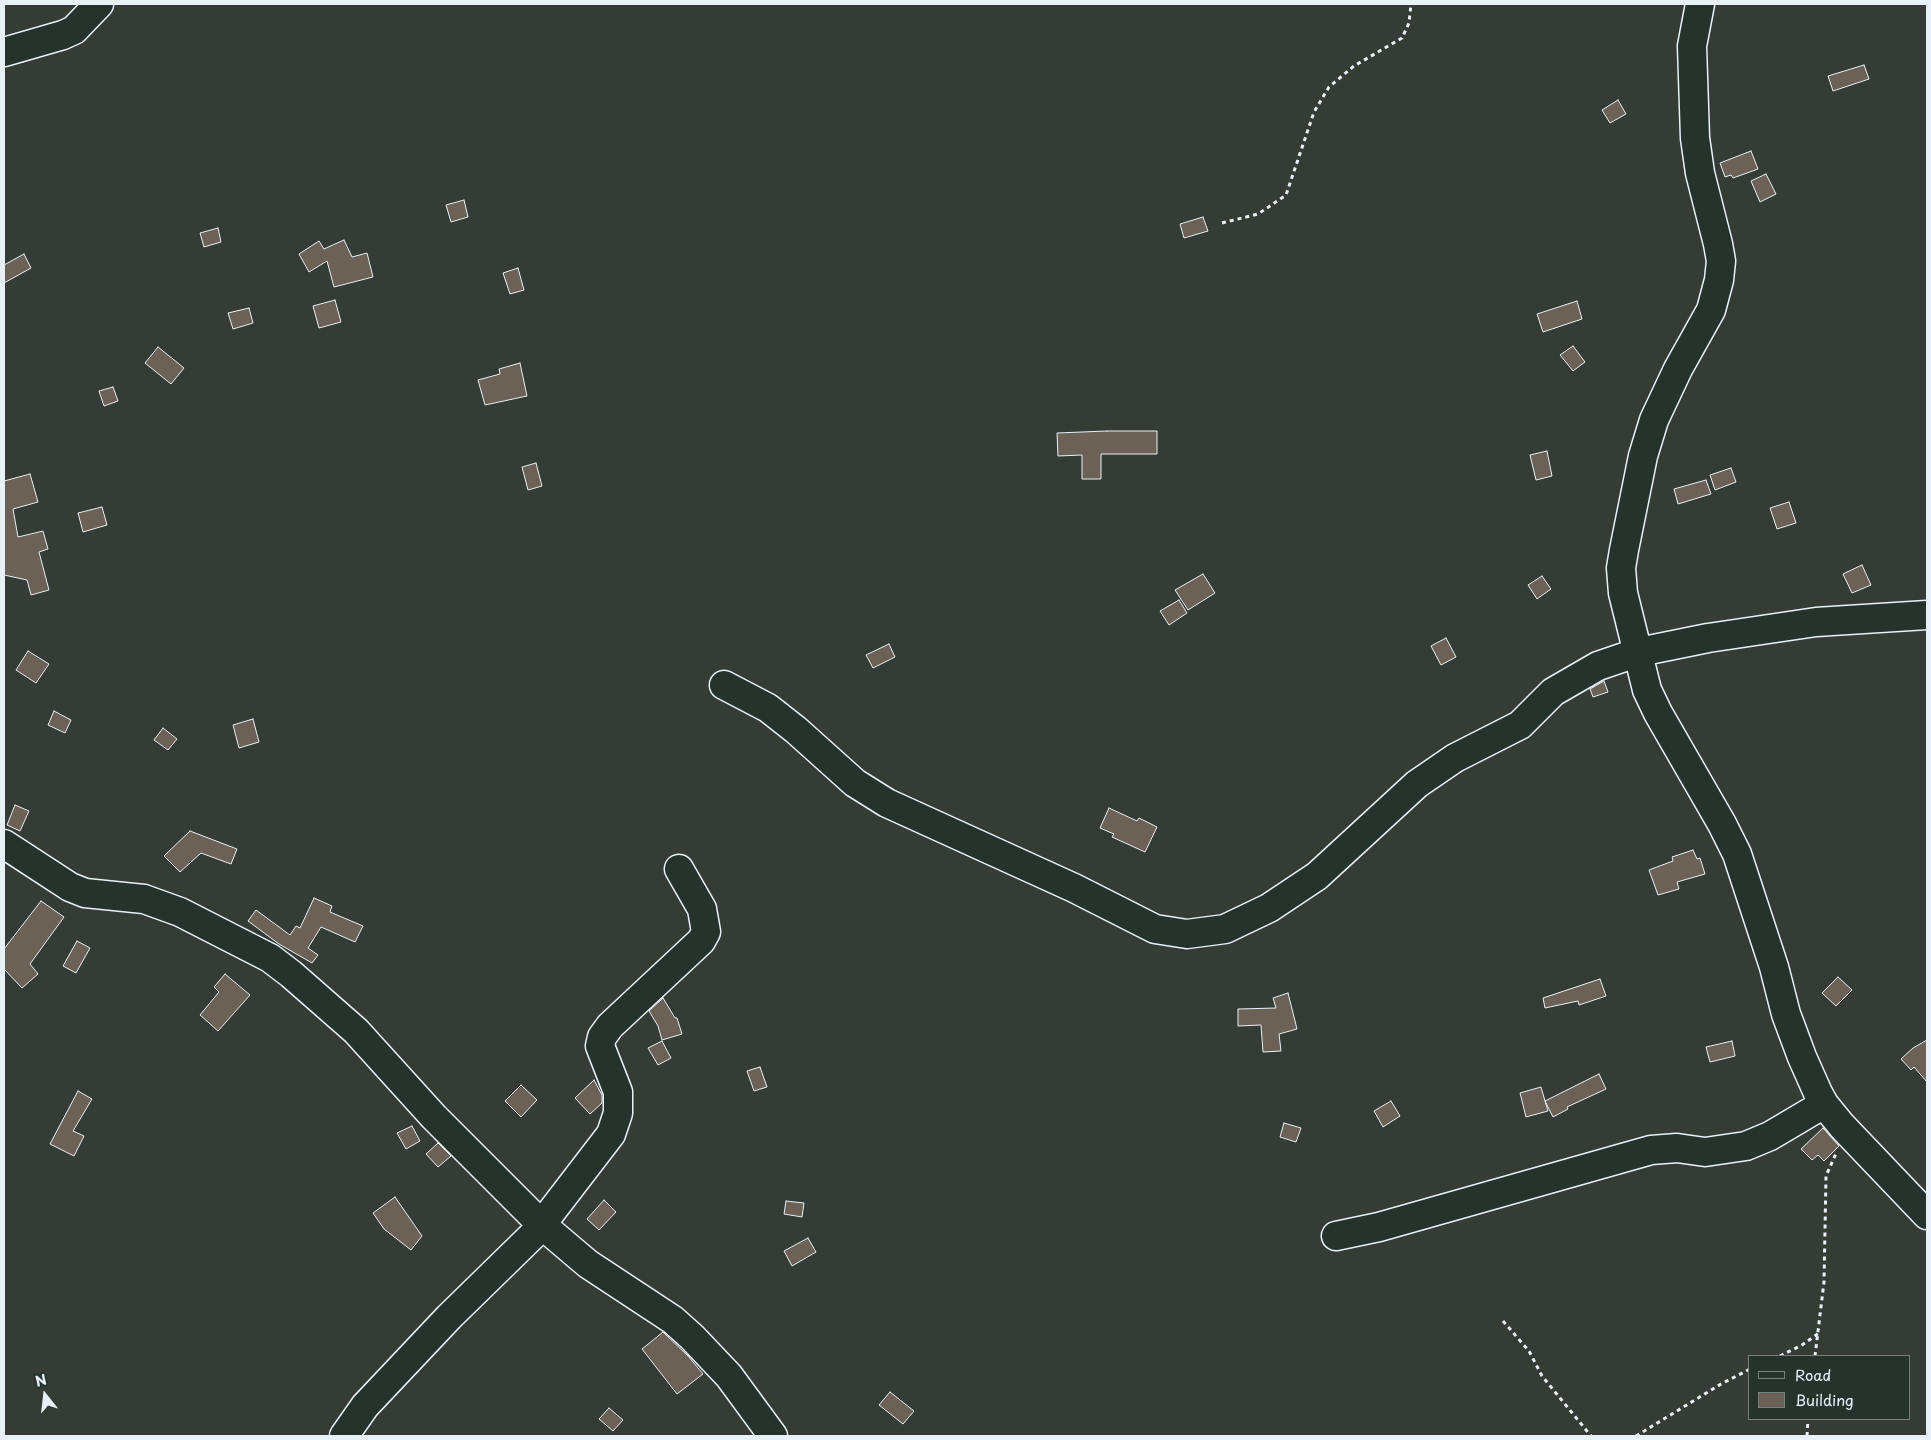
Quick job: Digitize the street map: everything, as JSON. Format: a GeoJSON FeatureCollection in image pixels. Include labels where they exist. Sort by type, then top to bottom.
{"type":"FeatureCollection","features":[{"type":"Feature","properties":{"kind":"street"},"geometry":{"type":"LineString","coordinates":[[4,52],[64,35],[84,22],[99,4]]}},
{"type":"Feature","properties":{"kind":"street"},"geometry":{"type":"LineString","coordinates":[[1700,4],[1692,46],[1695,138],[1700,173],[1721,261],[1711,310],[1678,369],[1654,420],[1643,456],[1621,568],[1623,593],[1647,690],[1658,713],[1722,824],[1736,854],[1774,967],[1786,1014],[1802,1057],[1824,1104],[1848,1134],[1927,1215]]}},
{"type":"Feature","properties":{"kind":"street"},"geometry":{"type":"LineString","coordinates":[[724,685],[768,708],[796,730],[855,783],[887,803],[1074,888],[1154,929],[1187,934],[1224,929],[1269,908],[1317,876],[1417,784],[1455,758],[1520,725],[1553,692],[1598,666],[1639,652],[1708,638],[1816,622],[1927,615]]}},
{"type":"Feature","properties":{"kind":"street"},"geometry":{"type":"LineString","coordinates":[[4,844],[70,887],[85,893],[144,899],[154,902],[180,912],[270,958],[338,1014],[446,1129],[542,1225],[588,1264],[673,1320],[692,1337],[729,1376],[773,1436]]}},
{"type":"Feature","properties":{"kind":"street"},"geometry":{"type":"LineString","coordinates":[[344,1436],[371,1399],[449,1317],[542,1225],[615,1125],[619,1103],[618,1092],[600,1046],[602,1037],[610,1026],[688,955],[701,941],[706,932],[702,908],[679,869]]}},
{"type":"Feature","properties":{"kind":"street"},"geometry":{"type":"LineString","coordinates":[[1336,1236],[1379,1227],[1651,1150],[1670,1148],[1705,1152],[1746,1146],[1770,1136],[1824,1104]]}},
{"type":"Feature","properties":{"kind":"path"},"geometry":{"type":"LineString","coordinates":[[1222,222],[1258,214],[1286,194],[1314,112],[1329,87],[1354,66],[1402,38],[1409,23],[1412,4]]}},
{"type":"Feature","properties":{"kind":"path"},"geometry":{"type":"LineString","coordinates":[[1815,1355],[1824,1282],[1826,1176],[1832,1160],[1848,1134]]}},
{"type":"Feature","properties":{"kind":"path"},"geometry":{"type":"LineString","coordinates":[[1503,1321],[1529,1351],[1542,1376],[1591,1436]]}},
{"type":"Feature","properties":{"kind":"path"},"geometry":{"type":"LineString","coordinates":[[1782,1355],[1802,1345],[1819,1333]]}},
{"type":"Feature","properties":{"kind":"path"},"geometry":{"type":"LineString","coordinates":[[1636,1436],[1713,1388],[1748,1370]]}},
{"type":"Feature","properties":{"kind":"path"},"geometry":{"type":"LineString","coordinates":[[1808,1420],[1808,1436]]}},
{"type":"Feature","properties":{"kind":"building"},"geometry":{"type":"Polygon","coordinates":[[[1864,65],[1869,79],[1833,91],[1828,76],[1864,65]]]}},
{"type":"Feature","properties":{"kind":"building"},"geometry":{"type":"Polygon","coordinates":[[[1618,100],[1626,114],[1610,123],[1602,110],[1618,100]]]}},
{"type":"Feature","properties":{"kind":"building"},"geometry":{"type":"Polygon","coordinates":[[[1751,151],[1758,169],[1733,178],[1731,175],[1725,177],[1720,163],[1751,151]]]}},
{"type":"Feature","properties":{"kind":"building"},"geometry":{"type":"Polygon","coordinates":[[[1766,174],[1776,194],[1760,202],[1751,181],[1766,174]]]}},
{"type":"Feature","properties":{"kind":"building"},"geometry":{"type":"Polygon","coordinates":[[[464,200],[468,217],[451,222],[446,205],[464,200]]]}},
{"type":"Feature","properties":{"kind":"building"},"geometry":{"type":"Polygon","coordinates":[[[1203,217],[1208,231],[1184,238],[1180,224],[1203,217]]]}},
{"type":"Feature","properties":{"kind":"building"},"geometry":{"type":"Polygon","coordinates":[[[218,228],[221,242],[204,247],[200,233],[218,228]]]}},
{"type":"Feature","properties":{"kind":"building"},"geometry":{"type":"Polygon","coordinates":[[[344,240],[352,257],[367,253],[373,277],[334,287],[327,261],[309,272],[299,254],[319,241],[324,249],[344,240]]]}},
{"type":"Feature","properties":{"kind":"building"},"geometry":{"type":"Polygon","coordinates":[[[24,254],[31,268],[4,283],[4,265],[24,254]]]}},
{"type":"Feature","properties":{"kind":"building"},"geometry":{"type":"Polygon","coordinates":[[[518,268],[524,290],[510,294],[503,273],[518,268]]]}},
{"type":"Feature","properties":{"kind":"building"},"geometry":{"type":"Polygon","coordinates":[[[335,300],[341,322],[319,328],[313,306],[335,300]]]}},
{"type":"Feature","properties":{"kind":"building"},"geometry":{"type":"Polygon","coordinates":[[[1577,301],[1582,319],[1543,332],[1537,314],[1577,301]]]}},
{"type":"Feature","properties":{"kind":"building"},"geometry":{"type":"Polygon","coordinates":[[[249,308],[253,323],[233,329],[228,313],[249,308]]]}},
{"type":"Feature","properties":{"kind":"building"},"geometry":{"type":"Polygon","coordinates":[[[1573,346],[1585,362],[1573,371],[1560,355],[1573,346]]]}},
{"type":"Feature","properties":{"kind":"building"},"geometry":{"type":"Polygon","coordinates":[[[158,347],[184,368],[171,384],[145,363],[158,347]]]}},
{"type":"Feature","properties":{"kind":"building"},"geometry":{"type":"Polygon","coordinates":[[[520,363],[527,396],[485,405],[478,380],[500,374],[499,369],[520,363]]]}},
{"type":"Feature","properties":{"kind":"building"},"geometry":{"type":"Polygon","coordinates":[[[113,387],[118,401],[104,406],[99,391],[113,387]]]}},
{"type":"Feature","properties":{"kind":"building"},"geometry":{"type":"Polygon","coordinates":[[[1157,431],[1157,454],[1101,454],[1101,479],[1082,479],[1082,455],[1058,456],[1057,433],[1157,431]]]}},
{"type":"Feature","properties":{"kind":"building"},"geometry":{"type":"Polygon","coordinates":[[[1547,451],[1552,476],[1536,480],[1530,455],[1547,451]]]}},
{"type":"Feature","properties":{"kind":"building"},"geometry":{"type":"Polygon","coordinates":[[[536,463],[542,486],[528,490],[522,467],[536,463]]]}},
{"type":"Feature","properties":{"kind":"building"},"geometry":{"type":"Polygon","coordinates":[[[1731,468],[1736,482],[1715,490],[1710,475],[1731,468]]]}},
{"type":"Feature","properties":{"kind":"building"},"geometry":{"type":"Polygon","coordinates":[[[30,474],[38,502],[13,509],[18,537],[43,531],[48,549],[39,552],[49,590],[31,595],[27,580],[4,575],[4,481],[30,474]]]}},
{"type":"Feature","properties":{"kind":"building"},"geometry":{"type":"Polygon","coordinates":[[[1706,480],[1711,494],[1678,504],[1674,489],[1706,480]]]}},
{"type":"Feature","properties":{"kind":"building"},"geometry":{"type":"Polygon","coordinates":[[[1789,502],[1796,523],[1777,529],[1770,508],[1789,502]]]}},
{"type":"Feature","properties":{"kind":"building"},"geometry":{"type":"Polygon","coordinates":[[[102,507],[107,525],[83,532],[78,513],[102,507]]]}},
{"type":"Feature","properties":{"kind":"building"},"geometry":{"type":"Polygon","coordinates":[[[1862,565],[1871,585],[1852,593],[1843,574],[1862,565]]]}},
{"type":"Feature","properties":{"kind":"building"},"geometry":{"type":"Polygon","coordinates":[[[1203,574],[1215,593],[1188,610],[1175,590],[1203,574]]]}},
{"type":"Feature","properties":{"kind":"building"},"geometry":{"type":"Polygon","coordinates":[[[1542,576],[1551,589],[1537,599],[1528,585],[1542,576]]]}},
{"type":"Feature","properties":{"kind":"building"},"geometry":{"type":"Polygon","coordinates":[[[1179,600],[1187,613],[1169,625],[1160,611],[1179,600]]]}},
{"type":"Feature","properties":{"kind":"building"},"geometry":{"type":"Polygon","coordinates":[[[1446,638],[1456,657],[1441,665],[1431,646],[1446,638]]]}},
{"type":"Feature","properties":{"kind":"building"},"geometry":{"type":"Polygon","coordinates":[[[889,644],[895,657],[873,668],[866,655],[889,644]]]}},
{"type":"Feature","properties":{"kind":"building"},"geometry":{"type":"Polygon","coordinates":[[[28,651],[49,664],[36,683],[16,670],[28,651]]]}},
{"type":"Feature","properties":{"kind":"building"},"geometry":{"type":"Polygon","coordinates":[[[1604,681],[1608,692],[1593,697],[1590,689],[1604,681]]]}},
{"type":"Feature","properties":{"kind":"building"},"geometry":{"type":"Polygon","coordinates":[[[54,711],[71,720],[65,733],[48,725],[54,711]]]}},
{"type":"Feature","properties":{"kind":"building"},"geometry":{"type":"Polygon","coordinates":[[[253,719],[259,742],[239,748],[233,725],[253,719]]]}},
{"type":"Feature","properties":{"kind":"building"},"geometry":{"type":"Polygon","coordinates":[[[163,728],[177,739],[168,750],[154,740],[163,728]]]}},
{"type":"Feature","properties":{"kind":"building"},"geometry":{"type":"Polygon","coordinates":[[[15,805],[29,811],[20,831],[7,825],[15,805]]]}},
{"type":"Feature","properties":{"kind":"building"},"geometry":{"type":"Polygon","coordinates":[[[1109,808],[1137,821],[1139,818],[1157,827],[1145,852],[1112,837],[1114,834],[1100,828],[1109,808]]]}},
{"type":"Feature","properties":{"kind":"building"},"geometry":{"type":"Polygon","coordinates":[[[190,831],[237,849],[231,864],[201,853],[180,872],[164,856],[190,831]]]}},
{"type":"Feature","properties":{"kind":"building"},"geometry":{"type":"Polygon","coordinates":[[[1693,850],[1697,859],[1700,858],[1705,874],[1677,882],[1679,889],[1658,895],[1649,870],[1673,861],[1672,857],[1693,850]]]}},
{"type":"Feature","properties":{"kind":"building"},"geometry":{"type":"Polygon","coordinates":[[[314,898],[332,906],[330,912],[363,926],[355,942],[321,927],[308,948],[318,955],[312,963],[279,944],[248,921],[256,910],[290,935],[296,926],[300,928],[314,898]]]}},
{"type":"Feature","properties":{"kind":"building"},"geometry":{"type":"Polygon","coordinates":[[[41,901],[64,917],[30,964],[38,974],[22,988],[4,969],[4,949],[41,901]]]}},
{"type":"Feature","properties":{"kind":"building"},"geometry":{"type":"Polygon","coordinates":[[[77,941],[90,948],[76,973],[63,966],[77,941]]]}},
{"type":"Feature","properties":{"kind":"building"},"geometry":{"type":"Polygon","coordinates":[[[225,974],[250,995],[218,1031],[200,1015],[219,992],[214,987],[225,974]]]}},
{"type":"Feature","properties":{"kind":"building"},"geometry":{"type":"Polygon","coordinates":[[[1838,977],[1852,990],[1836,1006],[1822,993],[1838,977]]]}},
{"type":"Feature","properties":{"kind":"building"},"geometry":{"type":"Polygon","coordinates":[[[1600,979],[1606,996],[1579,1005],[1578,1001],[1545,1008],[1543,998],[1600,979]]]}},
{"type":"Feature","properties":{"kind":"building"},"geometry":{"type":"Polygon","coordinates":[[[1288,993],[1297,1029],[1279,1034],[1281,1051],[1263,1052],[1261,1025],[1238,1026],[1238,1009],[1276,1008],[1273,998],[1288,993]]]}},
{"type":"Feature","properties":{"kind":"building"},"geometry":{"type":"Polygon","coordinates":[[[663,998],[675,1018],[677,1018],[682,1034],[662,1040],[658,1026],[649,1011],[663,998]]]}},
{"type":"Feature","properties":{"kind":"building"},"geometry":{"type":"Polygon","coordinates":[[[1927,1040],[1927,1082],[1914,1067],[1911,1070],[1901,1059],[1913,1048],[1927,1040]]]}},
{"type":"Feature","properties":{"kind":"building"},"geometry":{"type":"Polygon","coordinates":[[[662,1041],[671,1058],[658,1065],[648,1048],[662,1041]]]}},
{"type":"Feature","properties":{"kind":"building"},"geometry":{"type":"Polygon","coordinates":[[[1732,1041],[1735,1056],[1710,1062],[1706,1047],[1732,1041]]]}},
{"type":"Feature","properties":{"kind":"building"},"geometry":{"type":"Polygon","coordinates":[[[760,1067],[767,1087],[754,1091],[747,1071],[760,1067]]]}},
{"type":"Feature","properties":{"kind":"building"},"geometry":{"type":"Polygon","coordinates":[[[1599,1074],[1606,1089],[1567,1107],[1568,1109],[1553,1117],[1545,1101],[1599,1074]]]}},
{"type":"Feature","properties":{"kind":"building"},"geometry":{"type":"Polygon","coordinates":[[[594,1080],[602,1095],[602,1103],[590,1114],[575,1098],[594,1080]]]}},
{"type":"Feature","properties":{"kind":"building"},"geometry":{"type":"Polygon","coordinates":[[[521,1085],[537,1100],[521,1117],[505,1101],[521,1085]]]}},
{"type":"Feature","properties":{"kind":"building"},"geometry":{"type":"Polygon","coordinates":[[[1541,1087],[1548,1111],[1526,1117],[1520,1093],[1541,1087]]]}},
{"type":"Feature","properties":{"kind":"building"},"geometry":{"type":"Polygon","coordinates":[[[78,1091],[92,1099],[73,1131],[84,1136],[74,1156],[50,1144],[78,1091]]]}},
{"type":"Feature","properties":{"kind":"building"},"geometry":{"type":"Polygon","coordinates":[[[1391,1101],[1400,1116],[1383,1127],[1374,1111],[1391,1101]]]}},
{"type":"Feature","properties":{"kind":"building"},"geometry":{"type":"Polygon","coordinates":[[[1284,1123],[1301,1128],[1296,1142],[1280,1137],[1284,1123]]]}},
{"type":"Feature","properties":{"kind":"building"},"geometry":{"type":"Polygon","coordinates":[[[412,1126],[420,1141],[406,1149],[397,1133],[412,1126]]]}},
{"type":"Feature","properties":{"kind":"building"},"geometry":{"type":"Polygon","coordinates":[[[1823,1128],[1839,1146],[1824,1161],[1818,1155],[1812,1160],[1801,1149],[1823,1128]]]}},
{"type":"Feature","properties":{"kind":"building"},"geometry":{"type":"Polygon","coordinates":[[[438,1143],[451,1156],[438,1167],[426,1154],[438,1143]]]}},
{"type":"Feature","properties":{"kind":"building"},"geometry":{"type":"Polygon","coordinates":[[[395,1197],[422,1236],[411,1250],[384,1229],[373,1213],[395,1197]]]}},
{"type":"Feature","properties":{"kind":"building"},"geometry":{"type":"Polygon","coordinates":[[[604,1200],[616,1212],[599,1230],[587,1219],[604,1200]]]}},
{"type":"Feature","properties":{"kind":"building"},"geometry":{"type":"Polygon","coordinates":[[[786,1201],[804,1203],[802,1217],[784,1214],[786,1201]]]}},
{"type":"Feature","properties":{"kind":"building"},"geometry":{"type":"Polygon","coordinates":[[[808,1238],[816,1252],[792,1266],[784,1251],[808,1238]]]}},
{"type":"Feature","properties":{"kind":"building"},"geometry":{"type":"Polygon","coordinates":[[[663,1332],[688,1356],[703,1374],[677,1394],[642,1349],[663,1332]]]}},
{"type":"Feature","properties":{"kind":"building"},"geometry":{"type":"Polygon","coordinates":[[[890,1392],[914,1411],[903,1424],[879,1405],[890,1392]]]}},
{"type":"Feature","properties":{"kind":"building"},"geometry":{"type":"Polygon","coordinates":[[[609,1408],[623,1420],[613,1431],[599,1419],[609,1408]]]}}]}
